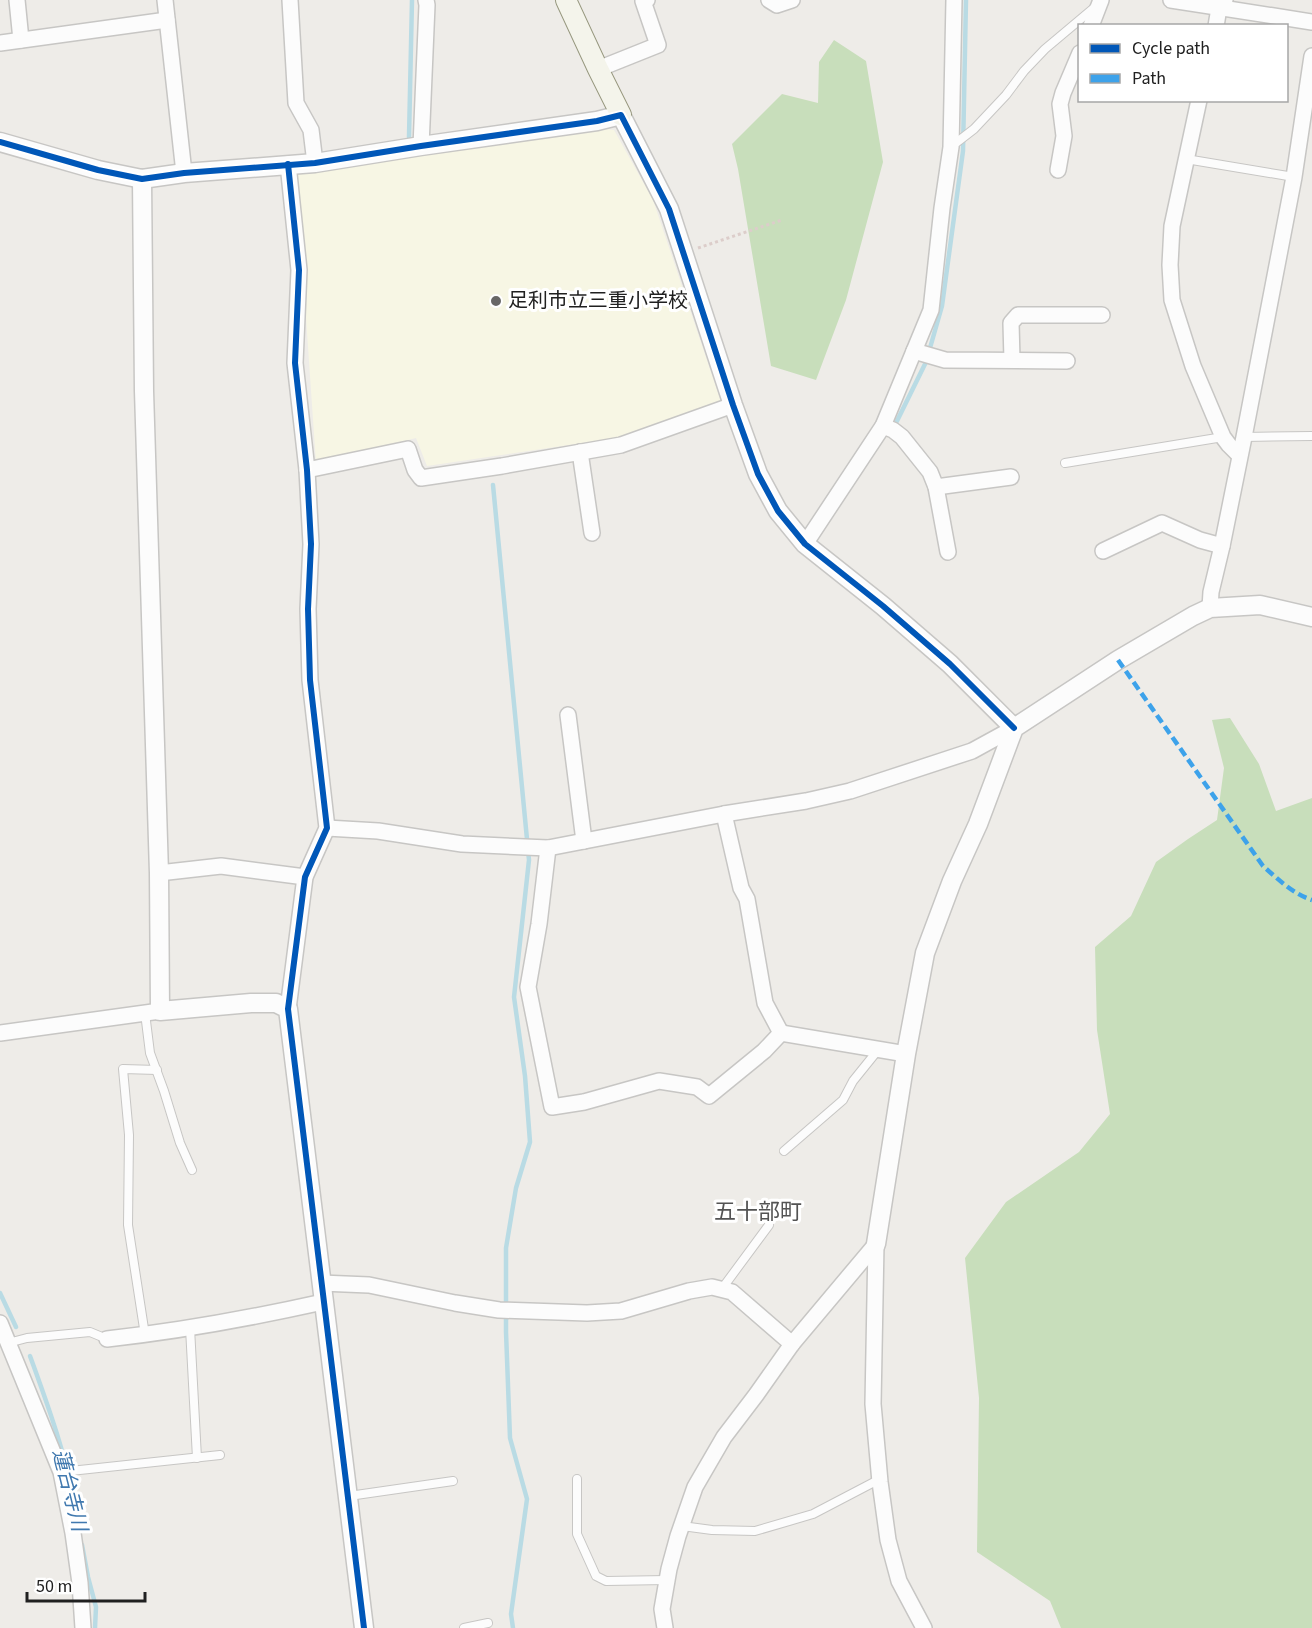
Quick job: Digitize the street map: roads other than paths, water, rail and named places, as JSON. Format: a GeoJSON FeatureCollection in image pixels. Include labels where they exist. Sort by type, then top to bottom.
{"type":"FeatureCollection","features":[{"type":"Feature","properties":{"kind":"main road"},"geometry":{"type":"LineString","coordinates":[[566,0],[621,115]]}},
{"type":"Feature","properties":{"kind":"street"},"geometry":{"type":"LineString","coordinates":[[17,0],[21,40]]}},
{"type":"Feature","properties":{"kind":"street"},"geometry":{"type":"LineString","coordinates":[[165,0],[184,173]]}},
{"type":"Feature","properties":{"kind":"street"},"geometry":{"type":"LineString","coordinates":[[290,0],[296,103],[310,130],[315,163]]}},
{"type":"Feature","properties":{"kind":"street"},"geometry":{"type":"LineString","coordinates":[[421,146],[426,0]]}},
{"type":"Feature","properties":{"kind":"street"},"geometry":{"type":"LineString","coordinates":[[598,69],[658,45],[643,1],[647,0]]}},
{"type":"Feature","properties":{"kind":"street"},"geometry":{"type":"LineString","coordinates":[[769,0],[777,5],[792,0]]}},
{"type":"Feature","properties":{"kind":"street"},"geometry":{"type":"LineString","coordinates":[[805,544],[883,426],[931,310],[951,147],[954,0]]}},
{"type":"Feature","properties":{"kind":"street"},"geometry":{"type":"LineString","coordinates":[[1171,0],[1222,4],[1312,22]]}},
{"type":"Feature","properties":{"kind":"street"},"geometry":{"type":"LineString","coordinates":[[1092,24],[1101,2]]}},
{"type":"Feature","properties":{"kind":"street"},"geometry":{"type":"LineString","coordinates":[[1217,24],[1222,4]]}},
{"type":"Feature","properties":{"kind":"street"},"geometry":{"type":"LineString","coordinates":[[0,44],[167,20]]}},
{"type":"Feature","properties":{"kind":"street"},"geometry":{"type":"LineString","coordinates":[[1210,608],[1211,592],[1294,177],[1312,56]]}},
{"type":"Feature","properties":{"kind":"street"},"geometry":{"type":"LineString","coordinates":[[1058,170],[1064,136],[1060,104],[1078,58]]}},
{"type":"Feature","properties":{"kind":"street"},"geometry":{"type":"LineString","coordinates":[[1199,102],[1172,226],[1170,265],[1172,300],[1192,366],[1223,437],[1239,455]]}},
{"type":"Feature","properties":{"kind":"street"},"geometry":{"type":"LineString","coordinates":[[0,142],[98,170],[142,179],[184,173],[315,163],[597,121],[621,115],[669,209],[733,405],[758,474],[778,511],[805,544],[883,606],[950,664],[1014,728]]}},
{"type":"Feature","properties":{"kind":"street"},"geometry":{"type":"LineString","coordinates":[[288,164],[298,270],[295,363],[307,470],[311,544],[308,609],[310,680],[327,828],[305,877],[288,1009],[364,1628]]}},
{"type":"Feature","properties":{"kind":"street"},"geometry":{"type":"LineString","coordinates":[[142,179],[147,496],[159,873],[152,1012]]}},
{"type":"Feature","properties":{"kind":"street"},"geometry":{"type":"LineString","coordinates":[[1012,360],[1011,323],[1018,315],[1102,315]]}},
{"type":"Feature","properties":{"kind":"street"},"geometry":{"type":"LineString","coordinates":[[914,351],[945,360],[1067,361]]}},
{"type":"Feature","properties":{"kind":"street"},"geometry":{"type":"LineString","coordinates":[[307,470],[408,449],[415,470],[421,477],[621,445],[733,405]]}},
{"type":"Feature","properties":{"kind":"street"},"geometry":{"type":"LineString","coordinates":[[883,426],[902,437],[930,472],[936,487],[948,552]]}},
{"type":"Feature","properties":{"kind":"street"},"geometry":{"type":"LineString","coordinates":[[579,452],[592,533]]}},
{"type":"Feature","properties":{"kind":"street"},"geometry":{"type":"LineString","coordinates":[[936,487],[1011,477]]}},
{"type":"Feature","properties":{"kind":"street"},"geometry":{"type":"LineString","coordinates":[[1104,551],[1162,523],[1200,540],[1222,546]]}},
{"type":"Feature","properties":{"kind":"street"},"geometry":{"type":"LineString","coordinates":[[327,828],[378,831],[462,844],[548,848],[724,814],[806,801],[850,791],[972,751],[1014,728],[1118,660],[1210,608],[1260,606],[1312,617]]}},
{"type":"Feature","properties":{"kind":"street"},"geometry":{"type":"LineString","coordinates":[[568,716],[584,842]]}},
{"type":"Feature","properties":{"kind":"street"},"geometry":{"type":"LineString","coordinates":[[924,1628],[899,1581],[888,1540],[880,1479],[873,1404],[876,1244],[906,1054],[925,953],[952,881],[978,824],[1014,728]]}},
{"type":"Feature","properties":{"kind":"street"},"geometry":{"type":"LineString","coordinates":[[724,814],[741,888],[747,898],[765,1003],[781,1033]]}},
{"type":"Feature","properties":{"kind":"street"},"geometry":{"type":"LineString","coordinates":[[548,848],[539,924],[528,987],[552,1107],[584,1102],[659,1082],[697,1087],[710,1096],[764,1051],[781,1033]]}},
{"type":"Feature","properties":{"kind":"street"},"geometry":{"type":"LineString","coordinates":[[159,873],[221,866],[305,877]]}},
{"type":"Feature","properties":{"kind":"street"},"geometry":{"type":"LineString","coordinates":[[0,1033],[152,1012],[251,1003],[276,1003],[288,1009]]}},
{"type":"Feature","properties":{"kind":"street"},"geometry":{"type":"LineString","coordinates":[[781,1033],[906,1054]]}},
{"type":"Feature","properties":{"kind":"street"},"geometry":{"type":"LineString","coordinates":[[665,1628],[662,1609],[667,1580],[695,1487],[724,1437],[792,1344],[876,1244]]}},
{"type":"Feature","properties":{"kind":"street"},"geometry":{"type":"LineString","coordinates":[[321,1283],[369,1285],[499,1310],[587,1314],[621,1311],[689,1291],[712,1287],[732,1292],[792,1344]]}},
{"type":"Feature","properties":{"kind":"street"},"geometry":{"type":"LineString","coordinates":[[107,1339],[190,1328],[271,1314],[323,1302]]}},
{"type":"Feature","properties":{"kind":"street"},"geometry":{"type":"LineString","coordinates":[[0,1323],[60,1472],[73,1533],[83,1628]]}},
{"type":"Feature","properties":{"kind":"lane"},"geometry":{"type":"LineString","coordinates":[[951,147],[974,129],[1045,49],[1101,2]]}},
{"type":"Feature","properties":{"kind":"lane"},"geometry":{"type":"LineString","coordinates":[[1186,159],[1294,177]]}},
{"type":"Feature","properties":{"kind":"lane"},"geometry":{"type":"LineString","coordinates":[[1244,436],[1312,436]]}},
{"type":"Feature","properties":{"kind":"lane"},"geometry":{"type":"LineString","coordinates":[[1065,463],[1223,437]]}},
{"type":"Feature","properties":{"kind":"lane"},"geometry":{"type":"LineString","coordinates":[[152,1012],[150,1053],[180,1143],[192,1170]]}},
{"type":"Feature","properties":{"kind":"lane"},"geometry":{"type":"LineString","coordinates":[[784,1151],[843,1100],[853,1081],[878,1050]]}},
{"type":"Feature","properties":{"kind":"lane"},"geometry":{"type":"LineString","coordinates":[[145,1335],[128,1225],[129,1135],[123,1069],[157,1070]]}},
{"type":"Feature","properties":{"kind":"lane"},"geometry":{"type":"LineString","coordinates":[[721,1290],[769,1225]]}},
{"type":"Feature","properties":{"kind":"lane"},"geometry":{"type":"LineString","coordinates":[[190,1328],[197,1458]]}},
{"type":"Feature","properties":{"kind":"lane"},"geometry":{"type":"LineString","coordinates":[[8,1343],[27,1338],[90,1332],[107,1339]]}},
{"type":"Feature","properties":{"kind":"lane"},"geometry":{"type":"LineString","coordinates":[[60,1472],[220,1455]]}},
{"type":"Feature","properties":{"kind":"lane"},"geometry":{"type":"LineString","coordinates":[[577,1479],[577,1534],[596,1576],[606,1581],[667,1580]]}},
{"type":"Feature","properties":{"kind":"lane"},"geometry":{"type":"LineString","coordinates":[[682,1526],[712,1530],[755,1531],[813,1514],[880,1479]]}},
{"type":"Feature","properties":{"kind":"lane"},"geometry":{"type":"LineString","coordinates":[[348,1496],[453,1481]]}},
{"type":"Feature","properties":{"kind":"lane"},"geometry":{"type":"LineString","coordinates":[[464,1628],[488,1623]]}},
{"type":"Feature","properties":{"kind":"waterway"},"geometry":{"type":"LineString","coordinates":[[409,137],[412,0]]}},
{"type":"Feature","properties":{"kind":"waterway"},"geometry":{"type":"LineString","coordinates":[[897,421],[926,362],[942,306],[963,151],[966,0]]}},
{"type":"Feature","properties":{"kind":"waterway"},"geometry":{"type":"LineString","coordinates":[[493,485],[529,860],[514,997],[525,1076],[530,1142],[516,1188],[506,1248],[510,1438],[527,1499],[511,1614],[513,1628]]}},
{"type":"Feature","properties":{"kind":"waterway","name":"蓮台寺川"},"geometry":{"type":"LineString","coordinates":[[0,1293],[16,1327]]}},
{"type":"Feature","properties":{"kind":"waterway","name":"蓮台寺川"},"geometry":{"type":"LineString","coordinates":[[30,1356],[63,1453],[77,1513]]}},
{"type":"Feature","properties":{"kind":"waterway","name":"蓮台寺川"},"geometry":{"type":"LineString","coordinates":[[82,1545],[96,1607],[95,1628]]}},
{"type":"Feature","properties":{"kind":"place","name":"足利市立三重小学校"},"geometry":{"type":"Point","coordinates":[496,301]}},
{"type":"Feature","properties":{"kind":"district","name":"五十部町"},"geometry":{"type":"Point","coordinates":[758,1212]}}]}
